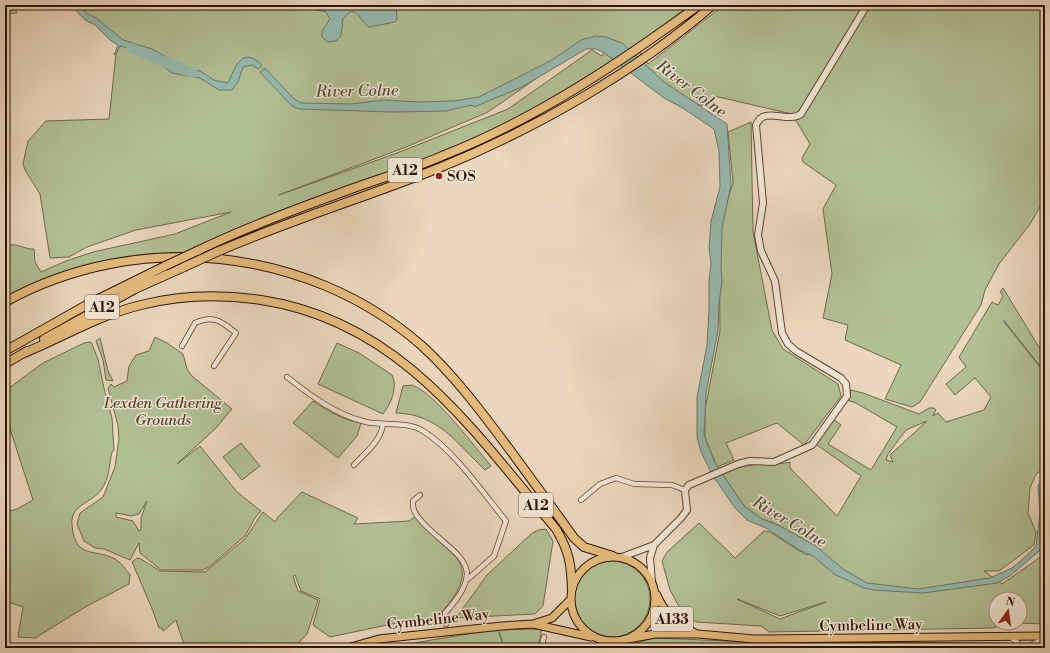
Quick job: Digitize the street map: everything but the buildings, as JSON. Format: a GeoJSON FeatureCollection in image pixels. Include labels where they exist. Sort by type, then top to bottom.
{"type":"FeatureCollection","features":[{"type":"Feature","properties":{"kind":"highway","name":"A12"},"geometry":{"type":"LineString","coordinates":[[5,351],[90,303],[197,251],[288,213],[442,157],[492,134],[555,102],[606,71],[699,5]]}},
{"type":"Feature","properties":{"kind":"highway","name":"A12"},"geometry":{"type":"LineString","coordinates":[[5,364],[38,343],[96,310],[219,251],[308,215],[439,168],[520,132],[611,79],[656,49],[713,5]]}},
{"type":"Feature","properties":{"kind":"highway","name":"A12"},"geometry":{"type":"LineString","coordinates":[[5,302],[44,283],[85,269],[118,261],[157,257],[225,258],[248,262],[286,271],[330,288],[351,298],[391,323],[431,355],[471,398],[574,538],[584,547],[613,556]]}},
{"type":"Feature","properties":{"kind":"highway","name":"A12"},"geometry":{"type":"LineString","coordinates":[[24,353],[112,313],[178,298],[217,296],[252,299],[295,307],[333,320],[368,338],[400,359],[426,380],[463,419],[556,529],[566,547],[571,563],[572,588]]}},
{"type":"Feature","properties":{"kind":"main road"},"geometry":{"type":"LineString","coordinates":[[613,556],[622,557],[640,565],[652,582],[656,593],[654,611],[649,623],[637,634],[628,639],[611,641],[602,640],[588,633],[578,622],[572,610],[571,599],[572,588],[576,579],[586,566],[600,558],[613,556]]}},
{"type":"Feature","properties":{"kind":"main road","name":"Cymbeline Way"},"geometry":{"type":"LineString","coordinates":[[656,593],[665,612],[673,620],[698,634]]}},
{"type":"Feature","properties":{"kind":"main road","name":"Cymbeline Way"},"geometry":{"type":"LineString","coordinates":[[532,624],[552,618],[571,599]]}},
{"type":"Feature","properties":{"kind":"main road","name":"Cymbeline Way"},"geometry":{"type":"LineString","coordinates":[[347,648],[379,639],[471,628],[532,624],[558,628],[602,640]]}},
{"type":"Feature","properties":{"kind":"main road","name":"Cymbeline Way"},"geometry":{"type":"LineString","coordinates":[[628,639],[655,634],[698,634],[754,639],[1008,635],[1045,637]]}},
{"type":"Feature","properties":{"kind":"street"},"geometry":{"type":"LineString","coordinates":[[622,557],[654,545],[681,518],[687,510],[685,490],[689,485],[723,469],[750,461],[774,462],[812,444],[847,396],[846,384],[841,378],[796,351],[788,344],[782,333],[775,281],[761,251],[758,235],[763,203],[756,125],[758,120],[767,115],[794,117],[801,114],[867,5]]}},
{"type":"Feature","properties":{"kind":"street"},"geometry":{"type":"LineString","coordinates":[[182,346],[195,323],[214,319],[219,320],[236,334],[214,366]]}},
{"type":"Feature","properties":{"kind":"street"},"geometry":{"type":"LineString","coordinates":[[287,377],[308,394],[339,412],[356,419],[415,427],[432,438],[458,462],[506,521],[494,556],[468,579],[462,593],[445,613],[446,624]]}},
{"type":"Feature","properties":{"kind":"street"},"geometry":{"type":"LineString","coordinates":[[354,465],[376,441],[382,432],[384,424]]}},
{"type":"Feature","properties":{"kind":"street"},"geometry":{"type":"LineString","coordinates":[[581,500],[600,484],[616,478],[634,484],[672,485],[685,490]]}},
{"type":"Feature","properties":{"kind":"street"},"geometry":{"type":"LineString","coordinates":[[420,495],[413,501],[416,515],[460,556],[465,565],[468,579]]}},
{"type":"Feature","properties":{"kind":"street"},"geometry":{"type":"LineString","coordinates":[[652,582],[650,558],[654,545]]}},
{"type":"Feature","properties":{"kind":"street"},"geometry":{"type":"LineString","coordinates":[[1008,635],[1018,643],[1020,648]]}},
{"type":"Feature","properties":{"kind":"street"},"geometry":{"type":"LineString","coordinates":[[541,648],[544,637]]}},
{"type":"Feature","properties":{"kind":"street"},"geometry":{"type":"LineString","coordinates":[[1025,648],[1045,637]]}},
{"type":"Feature","properties":{"kind":"green space"},"geometry":{"type":"Polygon","coordinates":[[[5,5],[13,5],[17,13],[5,14],[5,5]]]}},
{"type":"Feature","properties":{"kind":"green space"},"geometry":{"type":"Polygon","coordinates":[[[77,5],[690,5],[636,46],[648,64],[724,5],[1045,5],[1045,198],[1030,224],[999,264],[985,290],[981,305],[920,402],[912,407],[885,399],[901,365],[845,340],[848,325],[823,318],[832,274],[823,209],[836,185],[803,162],[802,158],[810,144],[792,114],[714,96],[701,106],[655,82],[596,37],[488,112],[406,147],[279,195],[397,153],[508,109],[592,50],[602,56],[604,52],[614,60],[518,118],[425,160],[163,262],[161,262],[178,254],[105,263],[5,301],[5,248],[7,246],[18,245],[34,249],[35,262],[41,272],[66,261],[93,252],[175,234],[231,212],[136,230],[87,247],[69,257],[50,258],[40,194],[25,170],[23,164],[28,141],[46,121],[109,119],[116,54],[120,45],[77,5]]]}},
{"type":"Feature","properties":{"kind":"green space"},"geometry":{"type":"Polygon","coordinates":[[[751,122],[753,232],[772,330],[783,349],[838,384],[841,396],[804,445],[777,423],[726,443],[734,460],[717,467],[705,438],[705,410],[720,331],[719,230],[733,182],[728,132],[751,122]]]}},
{"type":"Feature","properties":{"kind":"green space"},"geometry":{"type":"Polygon","coordinates":[[[1003,288],[1045,357],[1045,468],[1036,474],[1030,488],[1028,513],[1036,532],[1034,545],[999,571],[984,571],[1002,584],[1045,554],[1045,624],[1028,623],[1028,591],[988,591],[988,628],[769,632],[761,626],[696,622],[682,612],[670,590],[662,561],[667,552],[699,523],[735,558],[764,531],[770,532],[806,555],[821,550],[778,525],[762,519],[744,506],[720,471],[744,466],[790,462],[790,468],[837,516],[861,476],[814,443],[832,418],[841,425],[828,444],[871,470],[897,427],[856,403],[847,400],[851,390],[919,414],[929,408],[934,408],[936,410],[933,416],[938,413],[946,422],[984,410],[991,397],[975,378],[955,395],[946,384],[966,367],[959,357],[992,302],[998,305],[1003,296],[1000,292],[1003,288]],[[927,421],[906,430],[888,454],[886,460],[893,462],[890,455],[927,421]],[[737,599],[780,619],[826,602],[780,616],[737,599]]]}},
{"type":"Feature","properties":{"kind":"green space","name":"Lexden Gathering Grounds"},"geometry":{"type":"Polygon","coordinates":[[[155,337],[183,354],[187,369],[192,376],[232,409],[216,428],[177,464],[200,446],[237,492],[261,511],[255,518],[245,536],[209,567],[203,570],[161,570],[140,553],[139,543],[130,560],[104,549],[95,548],[84,541],[77,524],[80,513],[103,497],[115,467],[119,439],[118,426],[108,388],[111,384],[114,387],[127,381],[129,366],[136,355],[149,351],[155,337]],[[147,501],[139,514],[131,516],[116,513],[116,517],[133,521],[139,531],[141,529],[141,518],[147,501]]]}},
{"type":"Feature","properties":{"kind":"green space"},"geometry":{"type":"Polygon","coordinates":[[[100,338],[108,371],[113,381],[106,380],[103,360],[96,341],[100,338]]]}},
{"type":"Feature","properties":{"kind":"green space","name":"Lexden Gathering Grounds"},"geometry":{"type":"Polygon","coordinates":[[[91,342],[98,359],[112,418],[114,450],[112,452],[108,476],[104,485],[97,495],[78,508],[74,513],[72,525],[77,544],[87,551],[108,556],[122,564],[130,575],[129,584],[87,606],[35,638],[18,637],[23,607],[5,601],[5,512],[17,509],[33,500],[11,432],[5,391],[43,363],[84,343],[91,342]]]}},
{"type":"Feature","properties":{"kind":"green space"},"geometry":{"type":"Polygon","coordinates":[[[337,343],[359,353],[392,375],[394,380],[393,395],[383,414],[318,384],[337,343]]]}},
{"type":"Feature","properties":{"kind":"green space"},"geometry":{"type":"Polygon","coordinates":[[[412,385],[432,398],[464,433],[491,466],[485,470],[456,440],[435,424],[411,415],[396,413],[403,386],[412,385]]]}},
{"type":"Feature","properties":{"kind":"green space"},"geometry":{"type":"Polygon","coordinates":[[[313,401],[336,415],[361,423],[357,436],[338,458],[293,423],[313,401]]]}},
{"type":"Feature","properties":{"kind":"green space"},"geometry":{"type":"Polygon","coordinates":[[[241,443],[260,466],[242,480],[223,457],[241,443]]]}},
{"type":"Feature","properties":{"kind":"green space"},"geometry":{"type":"Polygon","coordinates":[[[302,492],[358,518],[354,524],[409,521],[415,517],[450,550],[458,560],[462,570],[461,581],[454,596],[441,613],[441,618],[392,624],[330,637],[313,625],[320,599],[301,591],[295,575],[293,576],[298,591],[318,600],[307,634],[294,648],[185,648],[176,620],[163,631],[162,628],[159,628],[132,562],[137,558],[141,559],[160,571],[205,572],[245,539],[263,512],[275,522],[302,492]]]}},
{"type":"Feature","properties":{"kind":"green space"},"geometry":{"type":"Polygon","coordinates":[[[546,529],[553,541],[543,606],[535,614],[456,618],[487,575],[531,534],[538,530],[546,529]]]}},
{"type":"Feature","properties":{"kind":"green space"},"geometry":{"type":"Polygon","coordinates":[[[612,561],[627,564],[639,572],[647,584],[650,599],[647,614],[639,626],[627,634],[612,637],[597,634],[585,626],[577,614],[574,599],[577,584],[585,572],[597,564],[612,561]]]}},
{"type":"Feature","properties":{"kind":"green space"},"geometry":{"type":"Polygon","coordinates":[[[542,629],[538,648],[384,648],[491,630],[542,629]]]}},
{"type":"Feature","properties":{"kind":"green space"},"geometry":{"type":"Polygon","coordinates":[[[655,638],[752,642],[1009,643],[1010,648],[616,648],[655,638]]]}},
{"type":"Feature","properties":{"kind":"water"},"geometry":{"type":"Polygon","coordinates":[[[71,5],[80,5],[86,13],[96,18],[123,40],[152,49],[166,57],[169,63],[175,67],[200,71],[214,80],[227,83],[234,69],[245,57],[250,57],[262,65],[258,69],[252,65],[243,67],[238,82],[232,90],[219,90],[200,78],[172,73],[149,54],[120,46],[114,55],[118,45],[110,40],[95,25],[85,20],[71,5]]]}},
{"type":"Feature","properties":{"kind":"water"},"geometry":{"type":"Polygon","coordinates":[[[287,5],[332,5],[335,8],[336,5],[396,5],[397,19],[395,22],[369,27],[358,14],[351,12],[343,19],[341,36],[336,41],[327,42],[322,37],[322,31],[330,19],[326,12],[313,9],[287,10],[287,5]]]}},
{"type":"Feature","properties":{"kind":"water"},"geometry":{"type":"Polygon","coordinates":[[[595,36],[606,37],[622,43],[664,82],[727,124],[731,185],[722,228],[722,282],[719,303],[718,331],[706,393],[704,435],[715,463],[744,506],[762,519],[778,525],[816,546],[843,569],[867,583],[918,589],[990,578],[1012,568],[1025,557],[1036,546],[1040,513],[1038,486],[1045,473],[1045,546],[1010,576],[997,583],[923,593],[873,590],[864,588],[834,574],[813,556],[799,550],[766,528],[747,520],[735,508],[713,476],[701,452],[697,437],[697,397],[707,345],[711,263],[709,248],[711,221],[720,187],[719,151],[714,129],[681,107],[664,98],[603,52],[596,49],[586,49],[522,87],[474,107],[472,105],[446,111],[392,112],[299,109],[292,106],[260,72],[265,68],[294,99],[301,103],[351,104],[384,100],[419,102],[454,101],[479,97],[552,60],[581,40],[595,36]]]}},
{"type":"Feature","properties":{"kind":"waterway","name":"River Colne"},"geometry":{"type":"LineString","coordinates":[[131,48],[193,73]]}},
{"type":"Feature","properties":{"kind":"waterway"},"geometry":{"type":"LineString","coordinates":[[1004,321],[1045,373]]}},
{"type":"Feature","properties":{"kind":"waterway"},"geometry":{"type":"LineString","coordinates":[[499,632],[504,648]]}},
{"type":"Feature","properties":{"kind":"place","name":"SOS"},"geometry":{"type":"Point","coordinates":[439,176]}}]}
